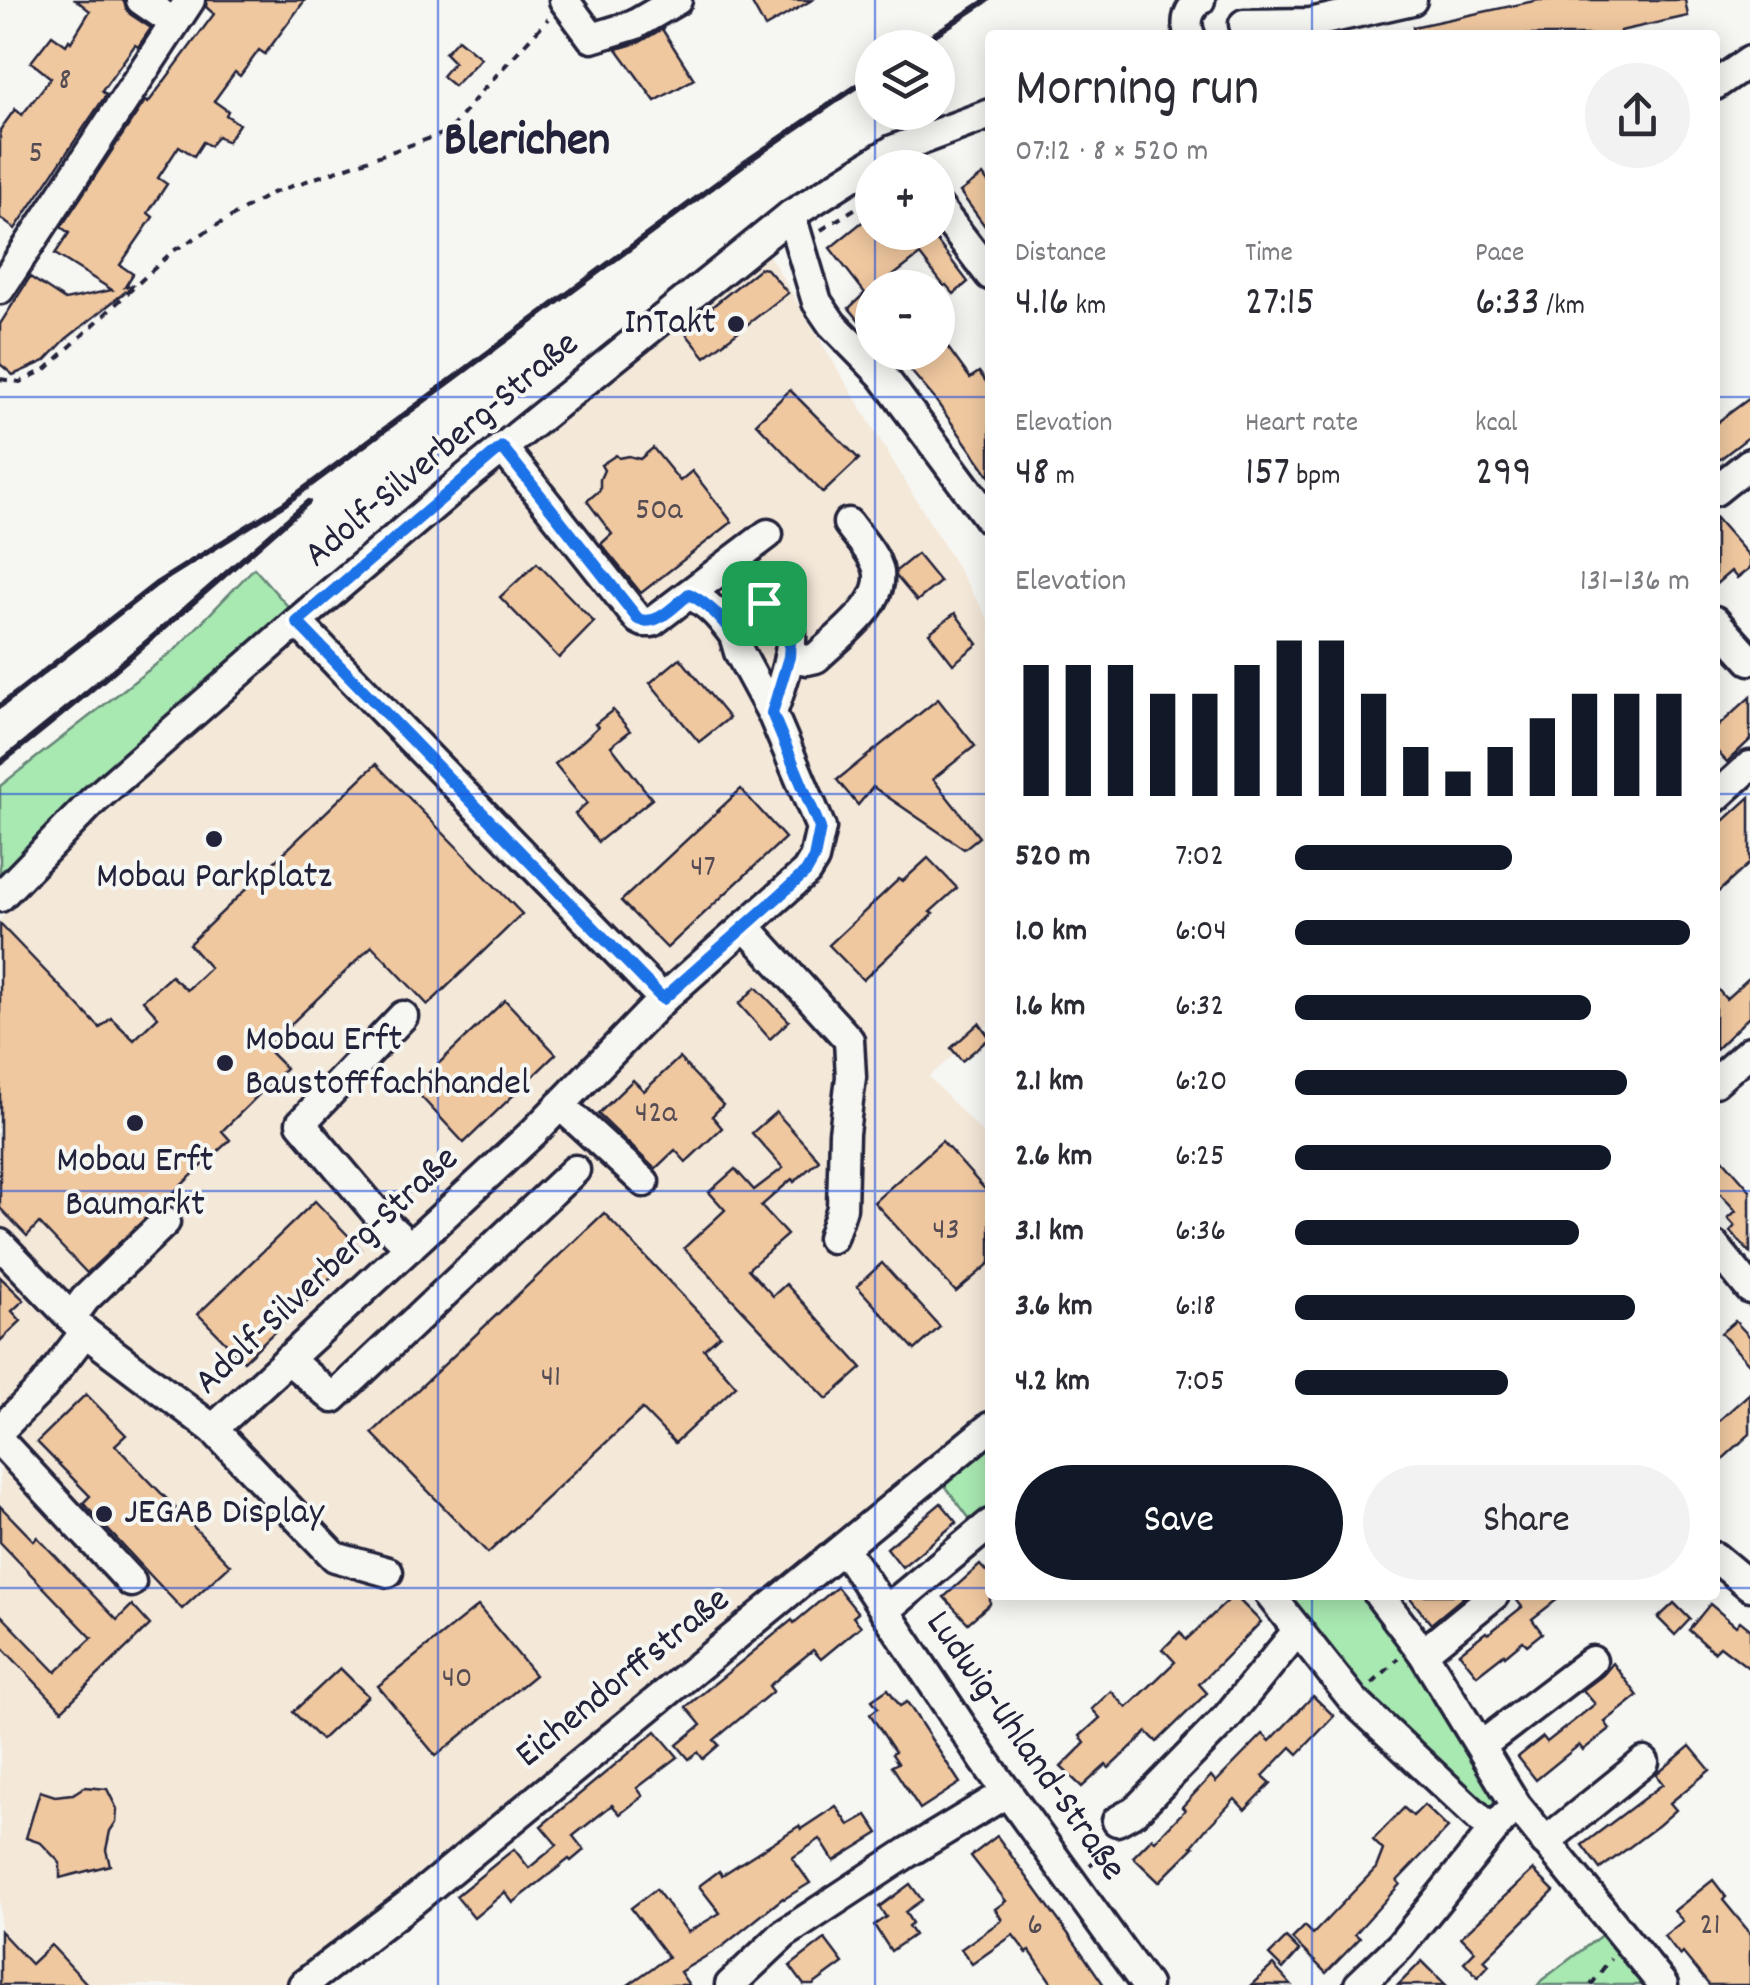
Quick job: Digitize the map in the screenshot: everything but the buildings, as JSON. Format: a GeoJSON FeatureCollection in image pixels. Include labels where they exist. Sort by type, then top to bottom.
{"type":"FeatureCollection","features":[{"type":"Feature","properties":{"kind":"street"},"geometry":{"type":"LineString","coordinates":[[0,289],[9,255],[181,11],[141,0]]}},
{"type":"Feature","properties":{"kind":"street"},"geometry":{"type":"LineString","coordinates":[[565,1],[592,38],[634,25],[677,0]]}},
{"type":"Feature","properties":{"kind":"street"},"geometry":{"type":"LineString","coordinates":[[1186,30],[1188,17],[1199,0]]}},
{"type":"Feature","properties":{"kind":"street"},"geometry":{"type":"LineString","coordinates":[[1238,20],[1310,23],[1412,0]]}},
{"type":"Feature","properties":{"kind":"street"},"geometry":{"type":"LineString","coordinates":[[1720,81],[1750,60]]}},
{"type":"Feature","properties":{"kind":"street","name":"Adolf-Silverberg-Straße"},"geometry":{"type":"LineString","coordinates":[[918,150],[985,116]]}},
{"type":"Feature","properties":{"kind":"street","name":"Adolf-Silverberg-Straße"},"geometry":{"type":"LineString","coordinates":[[0,897],[93,801],[502,447],[791,215],[855,182]]}},
{"type":"Feature","properties":{"kind":"street"},"geometry":{"type":"LineString","coordinates":[[791,215],[817,302],[832,324],[882,375],[985,513]]}},
{"type":"Feature","properties":{"kind":"street"},"geometry":{"type":"LineString","coordinates":[[955,229],[985,268]]}},
{"type":"Feature","properties":{"kind":"street"},"geometry":{"type":"LineString","coordinates":[[502,447],[644,622],[652,622],[768,534]]}},
{"type":"Feature","properties":{"kind":"street"},"geometry":{"type":"LineString","coordinates":[[1720,487],[1750,463]]}},
{"type":"Feature","properties":{"kind":"street"},"geometry":{"type":"LineString","coordinates":[[789,657],[816,658],[872,603],[880,585],[878,565],[848,523]]}},
{"type":"Feature","properties":{"kind":"street","name":"Adolf-Silverberg-Straße"},"geometry":{"type":"LineString","coordinates":[[213,1430],[560,1104],[663,999],[806,872],[814,858],[820,828],[772,713],[734,635],[716,611],[689,594]]}},
{"type":"Feature","properties":{"kind":"street"},"geometry":{"type":"LineString","coordinates":[[734,635],[738,616],[751,607],[764,603],[786,614],[791,627],[789,657],[772,713]]}},
{"type":"Feature","properties":{"kind":"street","name":"Adolf-Silverberg-Straße"},"geometry":{"type":"LineString","coordinates":[[297,622],[663,999]]}},
{"type":"Feature","properties":{"kind":"street"},"geometry":{"type":"LineString","coordinates":[[1720,627],[1750,660]]}},
{"type":"Feature","properties":{"kind":"street"},"geometry":{"type":"LineString","coordinates":[[1720,793],[1750,766]]}},
{"type":"Feature","properties":{"kind":"street"},"geometry":{"type":"LineString","coordinates":[[744,926],[849,1040],[852,1077],[844,1133],[842,1208],[832,1238]]}},
{"type":"Feature","properties":{"kind":"street"},"geometry":{"type":"LineString","coordinates":[[402,1016],[301,1123],[410,1247]]}},
{"type":"Feature","properties":{"kind":"street"},"geometry":{"type":"LineString","coordinates":[[1720,1078],[1750,1051]]}},
{"type":"Feature","properties":{"kind":"street"},"geometry":{"type":"LineString","coordinates":[[560,1104],[644,1182]]}},
{"type":"Feature","properties":{"kind":"street"},"geometry":{"type":"LineString","coordinates":[[288,1359],[333,1398],[575,1170]]}},
{"type":"Feature","properties":{"kind":"street"},"geometry":{"type":"LineString","coordinates":[[0,1430],[43,1387],[78,1325],[85,1299],[164,1222]]}},
{"type":"Feature","properties":{"kind":"street","name":"Adolf-Silverberg-Straße"},"geometry":{"type":"LineString","coordinates":[[0,1244],[78,1325],[213,1430],[334,1556],[388,1572]]}},
{"type":"Feature","properties":{"kind":"street"},"geometry":{"type":"LineString","coordinates":[[1720,1252],[1750,1289]]}},
{"type":"Feature","properties":{"kind":"street","name":"Eichendorffstraße"},"geometry":{"type":"LineString","coordinates":[[302,1985],[414,1900],[985,1431]]}},
{"type":"Feature","properties":{"kind":"street"},"geometry":{"type":"LineString","coordinates":[[0,1441],[131,1582]]}},
{"type":"Feature","properties":{"kind":"street"},"geometry":{"type":"LineString","coordinates":[[885,1611],[985,1528]]}},
{"type":"Feature","properties":{"kind":"street","name":"Ludwig-Uhland-Straße"},"geometry":{"type":"LineString","coordinates":[[844,1549],[1008,1792],[1146,1985]]}},
{"type":"Feature","properties":{"kind":"street"},"geometry":{"type":"LineString","coordinates":[[1720,1562],[1750,1586]]}},
{"type":"Feature","properties":{"kind":"street"},"geometry":{"type":"LineString","coordinates":[[1274,1600],[1354,1701],[1492,1830]]}},
{"type":"Feature","properties":{"kind":"street"},"geometry":{"type":"LineString","coordinates":[[1383,1600],[1419,1648],[1516,1804],[1663,1985]]}},
{"type":"Feature","properties":{"kind":"street"},"geometry":{"type":"LineString","coordinates":[[1419,1648],[1487,1600]]}},
{"type":"Feature","properties":{"kind":"street"},"geometry":{"type":"LineString","coordinates":[[1117,1821],[1135,1811],[1226,1716],[1298,1630]]}},
{"type":"Feature","properties":{"kind":"street"},"geometry":{"type":"LineString","coordinates":[[1481,1746],[1592,1661]]}},
{"type":"Feature","properties":{"kind":"street"},"geometry":{"type":"LineString","coordinates":[[1545,1842],[1644,1762]]}},
{"type":"Feature","properties":{"kind":"street"},"geometry":{"type":"LineString","coordinates":[[730,1985],[784,1934],[1008,1792]]}},
{"type":"Feature","properties":{"kind":"street"},"geometry":{"type":"LineString","coordinates":[[1359,1985],[1400,1946],[1516,1804]]}},
{"type":"Feature","properties":{"kind":"path"},"geometry":{"type":"LineString","coordinates":[[0,379],[20,382],[46,369],[172,251],[272,193],[448,132],[565,1]]}},
{"type":"Feature","properties":{"kind":"path"},"geometry":{"type":"LineString","coordinates":[[800,243],[855,209]]}},
{"type":"Feature","properties":{"kind":"path"},"geometry":{"type":"LineString","coordinates":[[1354,1701],[1419,1648]]}},
{"type":"Feature","properties":{"kind":"path"},"geometry":{"type":"LineString","coordinates":[[1071,1881],[1113,1845],[1117,1821]]}},
{"type":"Feature","properties":{"kind":"path"},"geometry":{"type":"LineString","coordinates":[[1591,1985],[1626,1938]]}},
{"type":"Feature","properties":{"kind":"shaded area"},"geometry":{"type":"Polygon","coordinates":[[[764,247],[985,614],[985,1027],[929,1077],[985,1136],[985,1426],[429,1864],[287,1985],[0,1985],[0,919],[91,823],[294,642],[764,247]]]}},
{"type":"Feature","properties":{"kind":"green space"},"geometry":{"type":"Polygon","coordinates":[[[254,568],[292,611],[0,882],[0,786],[177,648],[254,568]]]}},
{"type":"Feature","properties":{"kind":"green space"},"geometry":{"type":"Polygon","coordinates":[[[985,1442],[985,1512],[972,1522],[940,1479],[985,1442]]]}},
{"type":"Feature","properties":{"kind":"green space"},"geometry":{"type":"Polygon","coordinates":[[[1285,1600],[1369,1600],[1406,1647],[1499,1791],[1497,1800],[1489,1807],[1478,1804],[1359,1694],[1285,1600]]]}},
{"type":"Feature","properties":{"kind":"green space"},"geometry":{"type":"Polygon","coordinates":[[[1603,1934],[1647,1985],[1538,1985],[1542,1980],[1603,1934]]]}},
{"type":"Feature","properties":{"kind":"railway"},"geometry":{"type":"LineString","coordinates":[[941,30],[987,0]]}},
{"type":"Feature","properties":{"kind":"railway"},"geometry":{"type":"LineString","coordinates":[[0,706],[156,584],[284,504],[746,162],[855,88]]}},
{"type":"Feature","properties":{"kind":"railway"},"geometry":{"type":"LineString","coordinates":[[0,763],[308,502]]}},
{"type":"Feature","properties":{"kind":"place","name":"InTakt"},"geometry":{"type":"Point","coordinates":[736,324]}},
{"type":"Feature","properties":{"kind":"place","name":"Mobau Parkplatz"},"geometry":{"type":"Point","coordinates":[214,839]}},
{"type":"Feature","properties":{"kind":"place","name":"Mobau Erft Baustofffachhandel"},"geometry":{"type":"Point","coordinates":[225,1063]}},
{"type":"Feature","properties":{"kind":"place","name":"Mobau Erft Baumarkt"},"geometry":{"type":"Point","coordinates":[135,1123]}},
{"type":"Feature","properties":{"kind":"place","name":"JEGAB Display"},"geometry":{"type":"Point","coordinates":[104,1514]}},
{"type":"Feature","properties":{"kind":"district","name":"Blerichen"},"geometry":{"type":"Point","coordinates":[527,143]}},
{"type":"Feature","properties":{"kind":"route"},"geometry":{"type":"LineString","coordinates":[[502,447],[638,619],[652,622],[689,594],[716,611],[734,635],[738,616],[764,603],[786,614],[791,627],[789,657],[772,713],[820,828],[814,858],[806,872],[663,999],[297,622],[502,447]]}}]}
